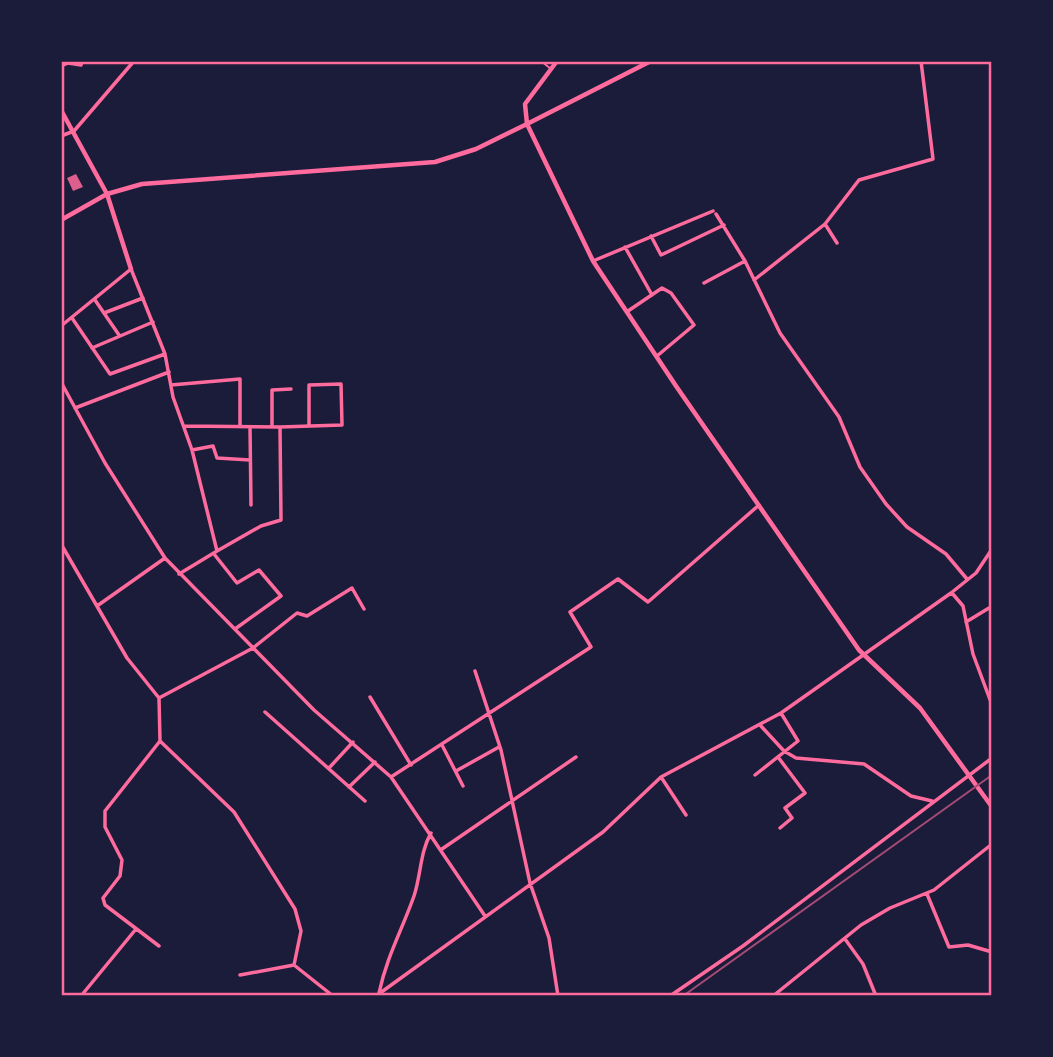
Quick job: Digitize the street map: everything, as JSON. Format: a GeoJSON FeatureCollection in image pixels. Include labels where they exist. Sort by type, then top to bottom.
{"type":"FeatureCollection","features":[{"type":"Feature","properties":{"kind":"main road"},"geometry":{"type":"LineString","coordinates":[[557,61],[525,104],[527,124],[593,261],[864,655],[920,708],[992,807]]}},
{"type":"Feature","properties":{"kind":"main road"},"geometry":{"type":"LineString","coordinates":[[61,220],[107,194],[162,181],[435,162],[476,149],[651,61]]}},
{"type":"Feature","properties":{"kind":"main road"},"geometry":{"type":"LineString","coordinates":[[61,110],[107,194],[131,269]]}},
{"type":"Feature","properties":{"kind":"street"},"geometry":{"type":"LineString","coordinates":[[61,66],[68,63],[81,65],[82,61]]}},
{"type":"Feature","properties":{"kind":"street"},"geometry":{"type":"LineString","coordinates":[[61,136],[74,131],[134,61]]}},
{"type":"Feature","properties":{"kind":"street"},"geometry":{"type":"LineString","coordinates":[[754,280],[825,224],[859,180],[933,159],[921,61]]}},
{"type":"Feature","properties":{"kind":"street"},"geometry":{"type":"LineString","coordinates":[[593,261],[715,213],[745,261],[780,333],[839,417],[860,467],[886,504],[915,534],[946,554],[968,580]]}},
{"type":"Feature","properties":{"kind":"street"},"geometry":{"type":"LineString","coordinates":[[825,224],[837,243]]}},
{"type":"Feature","properties":{"kind":"street"},"geometry":{"type":"LineString","coordinates":[[651,236],[661,255],[724,225]]}},
{"type":"Feature","properties":{"kind":"street"},"geometry":{"type":"LineString","coordinates":[[625,247],[652,295]]}},
{"type":"Feature","properties":{"kind":"street"},"geometry":{"type":"LineString","coordinates":[[704,283],[745,261]]}},
{"type":"Feature","properties":{"kind":"street"},"geometry":{"type":"LineString","coordinates":[[61,326],[131,269],[165,354],[171,385],[192,450],[215,552],[237,583],[259,570],[281,596],[234,629]]}},
{"type":"Feature","properties":{"kind":"street"},"geometry":{"type":"LineString","coordinates":[[628,312],[662,288],[671,293],[694,325],[657,356]]}},
{"type":"Feature","properties":{"kind":"street"},"geometry":{"type":"LineString","coordinates":[[104,313],[143,298]]}},
{"type":"Feature","properties":{"kind":"street"},"geometry":{"type":"LineString","coordinates":[[95,300],[119,335]]}},
{"type":"Feature","properties":{"kind":"street"},"geometry":{"type":"LineString","coordinates":[[72,318],[110,374],[165,354]]}},
{"type":"Feature","properties":{"kind":"street"},"geometry":{"type":"LineString","coordinates":[[92,348],[153,322]]}},
{"type":"Feature","properties":{"kind":"street"},"geometry":{"type":"LineString","coordinates":[[75,408],[169,372]]}},
{"type":"Feature","properties":{"kind":"street"},"geometry":{"type":"LineString","coordinates":[[171,385],[240,379],[240,427]]}},
{"type":"Feature","properties":{"kind":"street"},"geometry":{"type":"LineString","coordinates":[[61,382],[165,558],[314,710],[353,741],[391,777],[485,916]]}},
{"type":"Feature","properties":{"kind":"street"},"geometry":{"type":"LineString","coordinates":[[184,426],[280,427],[342,425],[341,384],[309,385],[309,426]]}},
{"type":"Feature","properties":{"kind":"street"},"geometry":{"type":"LineString","coordinates":[[272,427],[272,390],[291,389]]}},
{"type":"Feature","properties":{"kind":"street"},"geometry":{"type":"LineString","coordinates":[[250,427],[251,505]]}},
{"type":"Feature","properties":{"kind":"street"},"geometry":{"type":"LineString","coordinates":[[179,575],[261,526],[281,520],[280,427]]}},
{"type":"Feature","properties":{"kind":"street"},"geometry":{"type":"LineString","coordinates":[[192,450],[213,446],[217,458],[250,460]]}},
{"type":"Feature","properties":{"kind":"street"},"geometry":{"type":"LineString","coordinates":[[391,777],[442,746],[486,712],[591,647],[570,612],[618,579],[648,602],[759,505]]}},
{"type":"Feature","properties":{"kind":"street"},"geometry":{"type":"LineString","coordinates":[[61,544],[127,658],[159,698],[160,741],[105,811],[105,827],[122,859],[120,876],[103,898],[105,905],[159,946]]}},
{"type":"Feature","properties":{"kind":"street"},"geometry":{"type":"LineString","coordinates":[[378,994],[603,832],[661,778],[781,713],[951,593],[985,563],[992,549]]}},
{"type":"Feature","properties":{"kind":"street"},"geometry":{"type":"LineString","coordinates":[[97,606],[165,558]]}},
{"type":"Feature","properties":{"kind":"street"},"geometry":{"type":"LineString","coordinates":[[985,563],[992,562]]}},
{"type":"Feature","properties":{"kind":"street"},"geometry":{"type":"LineString","coordinates":[[159,698],[253,648],[297,613],[307,616],[352,588],[364,609]]}},
{"type":"Feature","properties":{"kind":"street"},"geometry":{"type":"LineString","coordinates":[[951,593],[963,606],[973,654],[992,705]]}},
{"type":"Feature","properties":{"kind":"street"},"geometry":{"type":"LineString","coordinates":[[966,622],[989,608]]}},
{"type":"Feature","properties":{"kind":"street"},"geometry":{"type":"LineString","coordinates":[[475,671],[499,747],[530,883],[550,938],[558,996]]}},
{"type":"Feature","properties":{"kind":"street"},"geometry":{"type":"LineString","coordinates":[[370,697],[411,765]]}},
{"type":"Feature","properties":{"kind":"street"},"geometry":{"type":"LineString","coordinates":[[265,712],[365,801]]}},
{"type":"Feature","properties":{"kind":"street"},"geometry":{"type":"LineString","coordinates":[[755,775],[798,741],[781,713]]}},
{"type":"Feature","properties":{"kind":"street"},"geometry":{"type":"LineString","coordinates":[[760,725],[784,751],[796,758],[864,764],[911,796],[932,801]]}},
{"type":"Feature","properties":{"kind":"street"},"geometry":{"type":"LineString","coordinates":[[160,741],[234,811],[295,909],[301,931],[294,965]]}},
{"type":"Feature","properties":{"kind":"street"},"geometry":{"type":"LineString","coordinates":[[329,768],[353,741]]}},
{"type":"Feature","properties":{"kind":"street"},"geometry":{"type":"LineString","coordinates":[[442,746],[463,786]]}},
{"type":"Feature","properties":{"kind":"street"},"geometry":{"type":"LineString","coordinates":[[456,771],[499,747]]}},
{"type":"Feature","properties":{"kind":"street"},"geometry":{"type":"LineString","coordinates":[[442,849],[576,757]]}},
{"type":"Feature","properties":{"kind":"street"},"geometry":{"type":"LineString","coordinates":[[778,757],[805,793],[785,808],[792,818],[780,828]]}},
{"type":"Feature","properties":{"kind":"street"},"geometry":{"type":"LineString","coordinates":[[670,996],[743,946],[992,758]]}},
{"type":"Feature","properties":{"kind":"street"},"geometry":{"type":"LineString","coordinates":[[349,787],[375,761]]}},
{"type":"Feature","properties":{"kind":"street"},"geometry":{"type":"LineString","coordinates":[[661,778],[686,815]]}},
{"type":"Feature","properties":{"kind":"street"},"geometry":{"type":"LineString","coordinates":[[378,994],[389,951],[415,894],[425,844],[431,833]]}},
{"type":"Feature","properties":{"kind":"street"},"geometry":{"type":"LineString","coordinates":[[773,996],[845,939],[890,908],[927,894],[992,844]]}},
{"type":"Feature","properties":{"kind":"street"},"geometry":{"type":"LineString","coordinates":[[927,894],[949,947],[968,945],[992,952]]}},
{"type":"Feature","properties":{"kind":"street"},"geometry":{"type":"LineString","coordinates":[[81,996],[136,929]]}},
{"type":"Feature","properties":{"kind":"street"},"geometry":{"type":"LineString","coordinates":[[845,939],[858,955],[876,996]]}},
{"type":"Feature","properties":{"kind":"street"},"geometry":{"type":"LineString","coordinates":[[240,975],[294,965],[333,996]]}},
{"type":"Feature","properties":{"kind":"lane"},"geometry":{"type":"LineString","coordinates":[[541,61],[552,69]]}},
{"type":"Feature","properties":{"kind":"building"},"geometry":{"type":"Polygon","coordinates":[[[76,174],[83,187],[73,191],[67,178],[76,174]]]}},
{"type":"Feature","properties":{"kind":"railway"},"geometry":{"type":"LineString","coordinates":[[683,996],[992,775]]}}]}
